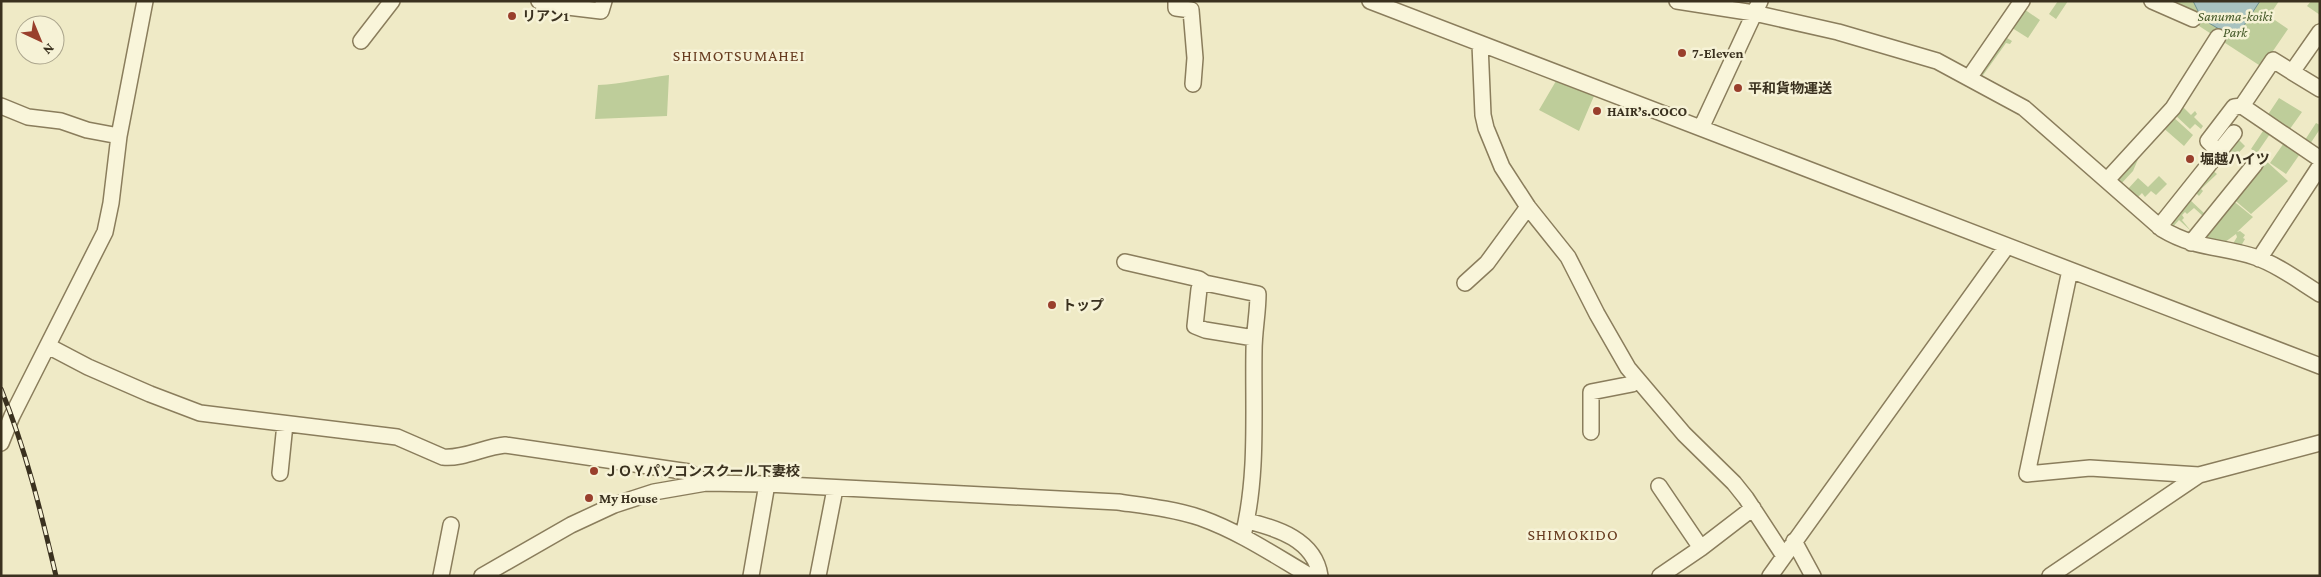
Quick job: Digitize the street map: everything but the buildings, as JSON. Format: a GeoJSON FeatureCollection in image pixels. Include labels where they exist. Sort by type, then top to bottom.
{"type":"FeatureCollection","features":[{"type":"Feature","properties":{"kind":"street"},"geometry":{"type":"LineString","coordinates":[[1,443],[4,422],[9,408],[48,346],[104,232],[111,203],[119,136],[145,1]]}},
{"type":"Feature","properties":{"kind":"street"},"geometry":{"type":"LineString","coordinates":[[361,42],[392,1]]}},
{"type":"Feature","properties":{"kind":"street"},"geometry":{"type":"LineString","coordinates":[[546,2],[601,11],[604,1]]}},
{"type":"Feature","properties":{"kind":"street"},"geometry":{"type":"LineString","coordinates":[[1176,1],[1176,8],[1191,10],[1195,58],[1193,84]]}},
{"type":"Feature","properties":{"kind":"street"},"geometry":{"type":"LineString","coordinates":[[1370,1],[2320,366]]}},
{"type":"Feature","properties":{"kind":"street"},"geometry":{"type":"LineString","coordinates":[[1677,1],[1757,7],[1937,61],[2024,108],[2159,227],[2181,240],[2271,263],[2320,294]]}},
{"type":"Feature","properties":{"kind":"street"},"geometry":{"type":"LineString","coordinates":[[1969,78],[2022,1]]}},
{"type":"Feature","properties":{"kind":"street"},"geometry":{"type":"LineString","coordinates":[[2152,1],[2193,20]]}},
{"type":"Feature","properties":{"kind":"street"},"geometry":{"type":"LineString","coordinates":[[1701,128],[1757,7]]}},
{"type":"Feature","properties":{"kind":"street"},"geometry":{"type":"LineString","coordinates":[[2292,72],[2320,32]]}},
{"type":"Feature","properties":{"kind":"street"},"geometry":{"type":"LineString","coordinates":[[2107,180],[2173,108],[2218,37]]}},
{"type":"Feature","properties":{"kind":"street"},"geometry":{"type":"LineString","coordinates":[[1480,44],[1481,102],[1486,128],[1502,167],[1528,206],[1568,257],[1597,314],[1628,368],[1684,434],[1720,467],[1753,508],[1784,556]]}},
{"type":"Feature","properties":{"kind":"street"},"geometry":{"type":"LineString","coordinates":[[2242,106],[2273,60],[2320,89]]}},
{"type":"Feature","properties":{"kind":"street"},"geometry":{"type":"LineString","coordinates":[[1,106],[23,115],[61,121],[87,130],[119,136]]}},
{"type":"Feature","properties":{"kind":"street"},"geometry":{"type":"LineString","coordinates":[[2219,152],[2208,141],[2234,107],[2242,106],[2320,159]]}},
{"type":"Feature","properties":{"kind":"street"},"geometry":{"type":"LineString","coordinates":[[2159,227],[2234,133]]}},
{"type":"Feature","properties":{"kind":"street"},"geometry":{"type":"LineString","coordinates":[[2191,243],[2255,164]]}},
{"type":"Feature","properties":{"kind":"street"},"geometry":{"type":"LineString","coordinates":[[2259,259],[2320,166]]}},
{"type":"Feature","properties":{"kind":"street"},"geometry":{"type":"LineString","coordinates":[[1465,283],[1487,263],[1528,206]]}},
{"type":"Feature","properties":{"kind":"street"},"geometry":{"type":"LineString","coordinates":[[1770,576],[2007,246]]}},
{"type":"Feature","properties":{"kind":"street"},"geometry":{"type":"LineString","coordinates":[[1126,262],[1198,279],[1205,283],[1258,294],[1254,338],[1254,456],[1247,521],[1243,536]]}},
{"type":"Feature","properties":{"kind":"street"},"geometry":{"type":"LineString","coordinates":[[2070,270],[2027,474],[2090,468],[2199,475],[2320,443]]}},
{"type":"Feature","properties":{"kind":"street"},"geometry":{"type":"LineString","coordinates":[[1205,283],[1199,289],[1195,326],[1205,330],[1254,338]]}},
{"type":"Feature","properties":{"kind":"street"},"geometry":{"type":"LineString","coordinates":[[48,346],[123,383],[200,412],[397,437],[443,458],[451,458],[490,447],[505,445],[689,472],[706,483]]}},
{"type":"Feature","properties":{"kind":"street"},"geometry":{"type":"LineString","coordinates":[[1591,432],[1591,392],[1632,384],[1638,380]]}},
{"type":"Feature","properties":{"kind":"street"},"geometry":{"type":"LineString","coordinates":[[280,473],[285,424]]}},
{"type":"Feature","properties":{"kind":"street"},"geometry":{"type":"LineString","coordinates":[[2050,576],[2199,475]]}},
{"type":"Feature","properties":{"kind":"street"},"geometry":{"type":"LineString","coordinates":[[482,576],[571,525],[614,505],[654,492],[706,483],[767,484],[1118,502],[1162,508],[1201,518],[1243,536],[1310,576]]}},
{"type":"Feature","properties":{"kind":"street"},"geometry":{"type":"LineString","coordinates":[[751,576],[767,484]]}},
{"type":"Feature","properties":{"kind":"street"},"geometry":{"type":"LineString","coordinates":[[1659,486],[1701,548]]}},
{"type":"Feature","properties":{"kind":"street"},"geometry":{"type":"LineString","coordinates":[[818,576],[835,488]]}},
{"type":"Feature","properties":{"kind":"street"},"geometry":{"type":"LineString","coordinates":[[1660,576],[1701,548],[1753,508]]}},
{"type":"Feature","properties":{"kind":"street"},"geometry":{"type":"LineString","coordinates":[[1247,521],[1279,530],[1294,538],[1311,553],[1320,576]]}},
{"type":"Feature","properties":{"kind":"street"},"geometry":{"type":"LineString","coordinates":[[441,576],[451,525]]}},
{"type":"Feature","properties":{"kind":"street"},"geometry":{"type":"LineString","coordinates":[[1794,542],[1813,576]]}},
{"type":"Feature","properties":{"kind":"green space"},"geometry":{"type":"Polygon","coordinates":[[[2058,1],[2068,1],[2056,19],[2049,14],[2058,1]]]}},
{"type":"Feature","properties":{"kind":"green space","name":"Sanuma-koiki Park"},"geometry":{"type":"Polygon","coordinates":[[[2176,1],[2279,1],[2269,16],[2288,29],[2262,67],[2173,9],[2176,1]]]}},
{"type":"Feature","properties":{"kind":"green space"},"geometry":{"type":"Polygon","coordinates":[[[2311,1],[2320,1],[2320,15],[2307,6],[2311,1]]]}},
{"type":"Feature","properties":{"kind":"green space"},"geometry":{"type":"Polygon","coordinates":[[[2021,7],[2040,20],[2028,38],[2009,26],[2021,7]]]}},
{"type":"Feature","properties":{"kind":"green space"},"geometry":{"type":"Polygon","coordinates":[[[2002,35],[2012,41],[2010,44],[2006,43],[1981,78],[1976,75],[2002,35]]]}},
{"type":"Feature","properties":{"kind":"green space"},"geometry":{"type":"Polygon","coordinates":[[[669,75],[667,116],[595,119],[598,85],[669,75]]]}},
{"type":"Feature","properties":{"kind":"green space"},"geometry":{"type":"Polygon","coordinates":[[[1556,81],[1594,96],[1579,131],[1539,110],[1556,81]]]}},
{"type":"Feature","properties":{"kind":"green space"},"geometry":{"type":"Polygon","coordinates":[[[2279,98],[2302,112],[2287,133],[2265,119],[2279,98]]]}},
{"type":"Feature","properties":{"kind":"green space"},"geometry":{"type":"Polygon","coordinates":[[[2181,105],[2191,115],[2195,111],[2197,114],[2194,117],[2203,126],[2201,129],[2195,124],[2190,129],[2174,114],[2181,105]]]}},
{"type":"Feature","properties":{"kind":"green space"},"geometry":{"type":"Polygon","coordinates":[[[2171,115],[2193,135],[2184,146],[2161,126],[2171,115]]]}},
{"type":"Feature","properties":{"kind":"green space"},"geometry":{"type":"Polygon","coordinates":[[[2256,122],[2281,137],[2279,140],[2270,134],[2257,153],[2251,149],[2263,131],[2254,125],[2256,122]]]}},
{"type":"Feature","properties":{"kind":"green space"},"geometry":{"type":"Polygon","coordinates":[[[2316,123],[2320,125],[2320,129],[2308,147],[2303,143],[2316,123]]]}},
{"type":"Feature","properties":{"kind":"green space"},"geometry":{"type":"Polygon","coordinates":[[[2236,137],[2245,146],[2228,164],[2220,156],[2236,137]]]}},
{"type":"Feature","properties":{"kind":"green space"},"geometry":{"type":"Polygon","coordinates":[[[2286,140],[2302,151],[2286,174],[2270,163],[2286,140]]]}},
{"type":"Feature","properties":{"kind":"green space"},"geometry":{"type":"Polygon","coordinates":[[[2136,157],[2139,157],[2133,171],[2120,185],[2115,180],[2136,157]]]}},
{"type":"Feature","properties":{"kind":"green space"},"geometry":{"type":"Polygon","coordinates":[[[2264,159],[2288,181],[2251,214],[2231,197],[2264,159]]]}},
{"type":"Feature","properties":{"kind":"green space"},"geometry":{"type":"Polygon","coordinates":[[[2211,169],[2217,174],[2201,189],[2203,191],[2199,196],[2195,192],[2211,169]]]}},
{"type":"Feature","properties":{"kind":"green space"},"geometry":{"type":"Polygon","coordinates":[[[2159,176],[2167,184],[2156,195],[2151,191],[2145,197],[2142,193],[2136,199],[2127,190],[2138,178],[2148,187],[2159,176]]]}},
{"type":"Feature","properties":{"kind":"green space"},"geometry":{"type":"Polygon","coordinates":[[[2188,198],[2206,215],[2204,217],[2194,208],[2187,214],[2185,212],[2182,215],[2184,218],[2182,220],[2191,231],[2179,220],[2170,230],[2167,222],[2188,198]]]}},
{"type":"Feature","properties":{"kind":"green space"},"geometry":{"type":"Polygon","coordinates":[[[2231,199],[2253,217],[2237,232],[2240,231],[2245,235],[2241,246],[2231,247],[2237,237],[2236,234],[2221,245],[2201,240],[2231,199]]]}},
{"type":"Feature","properties":{"kind":"water"},"geometry":{"type":"Polygon","coordinates":[[[2193,1],[2260,1],[2239,33],[2231,36],[2202,19],[2193,1]]]}},
{"type":"Feature","properties":{"kind":"railway"},"geometry":{"type":"LineString","coordinates":[[1,389],[39,505],[56,576]]}},
{"type":"Feature","properties":{"kind":"place","name":"リアン1"},"geometry":{"type":"Point","coordinates":[512,16]}},
{"type":"Feature","properties":{"kind":"place","name":"7-Eleven"},"geometry":{"type":"Point","coordinates":[1682,53]}},
{"type":"Feature","properties":{"kind":"place","name":"平和貨物運送"},"geometry":{"type":"Point","coordinates":[1738,88]}},
{"type":"Feature","properties":{"kind":"place","name":"HAIR’s.COCO"},"geometry":{"type":"Point","coordinates":[1597,111]}},
{"type":"Feature","properties":{"kind":"place","name":"堀越ハイツ"},"geometry":{"type":"Point","coordinates":[2190,159]}},
{"type":"Feature","properties":{"kind":"place","name":"トップ"},"geometry":{"type":"Point","coordinates":[1052,305]}},
{"type":"Feature","properties":{"kind":"place","name":"ＪＯＹパソコンスクール下妻校"},"geometry":{"type":"Point","coordinates":[594,471]}},
{"type":"Feature","properties":{"kind":"place","name":"My House"},"geometry":{"type":"Point","coordinates":[589,498]}},
{"type":"Feature","properties":{"kind":"district","name":"SHIMOTSUMAHEI"},"geometry":{"type":"Point","coordinates":[739,55]}},
{"type":"Feature","properties":{"kind":"district","name":"SHIMOKIDO"},"geometry":{"type":"Point","coordinates":[1573,534]}}]}
